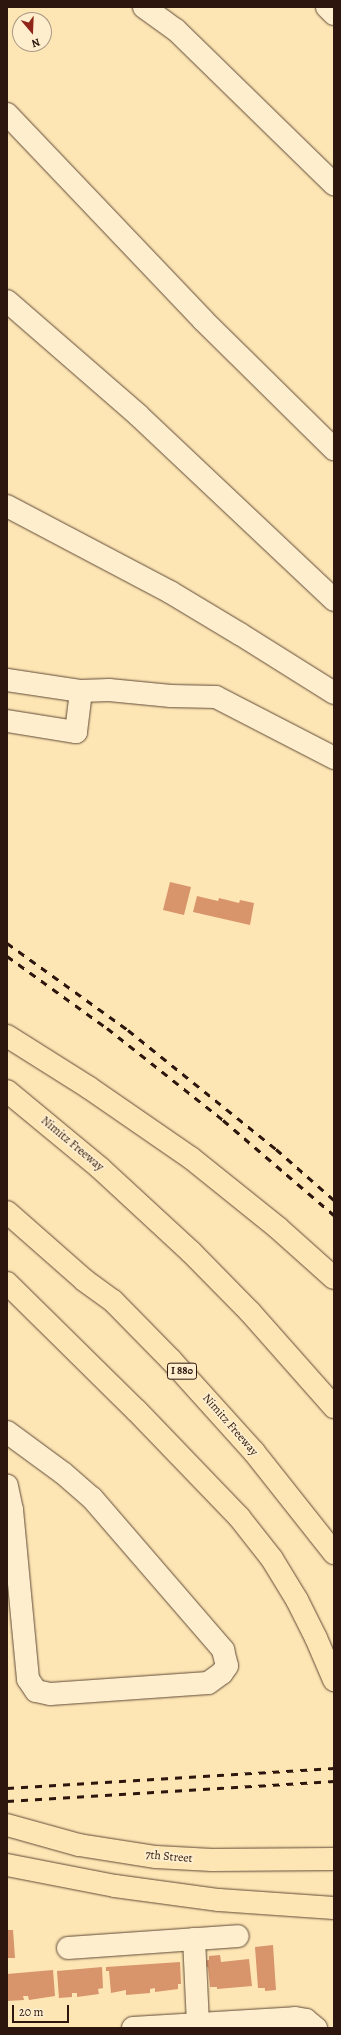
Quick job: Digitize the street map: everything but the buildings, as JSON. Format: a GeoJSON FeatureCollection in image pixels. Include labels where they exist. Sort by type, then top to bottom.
{"type":"FeatureCollection","features":[{"type":"Feature","properties":{"kind":"main road"},"geometry":{"type":"LineString","coordinates":[[7,1036],[112,1102],[191,1158],[268,1219],[334,1278]]}},
{"type":"Feature","properties":{"kind":"main road","name":"Nimitz Freeway"},"geometry":{"type":"LineString","coordinates":[[7,1091],[100,1168],[191,1252],[250,1312],[334,1407]]}},
{"type":"Feature","properties":{"kind":"main road","name":"Nimitz Freeway"},"geometry":{"type":"LineString","coordinates":[[7,1212],[84,1280],[113,1301],[171,1360],[254,1452],[334,1553]]}},
{"type":"Feature","properties":{"kind":"main road"},"geometry":{"type":"LineString","coordinates":[[7,1283],[131,1405],[239,1516],[272,1559],[297,1600],[316,1638],[334,1680]]}},
{"type":"Feature","properties":{"kind":"main road"},"geometry":{"type":"LineString","coordinates":[[7,1811],[40,1834]]}},
{"type":"Feature","properties":{"kind":"main road","name":"7th Street"},"geometry":{"type":"LineString","coordinates":[[7,1825],[86,1846],[156,1857],[212,1860],[334,1859]]}},
{"type":"Feature","properties":{"kind":"main road"},"geometry":{"type":"LineString","coordinates":[[7,1865],[115,1886],[219,1900],[334,1908]]}},
{"type":"Feature","properties":{"kind":"street"},"geometry":{"type":"LineString","coordinates":[[144,7],[176,30],[334,184]]}},
{"type":"Feature","properties":{"kind":"street"},"geometry":{"type":"LineString","coordinates":[[327,7],[334,14]]}},
{"type":"Feature","properties":{"kind":"street"},"geometry":{"type":"LineString","coordinates":[[7,114],[203,320],[334,449]]}},
{"type":"Feature","properties":{"kind":"street"},"geometry":{"type":"LineString","coordinates":[[7,301],[138,415],[334,600]]}},
{"type":"Feature","properties":{"kind":"street"},"geometry":{"type":"LineString","coordinates":[[7,506],[170,592],[334,693]]}},
{"type":"Feature","properties":{"kind":"street"},"geometry":{"type":"LineString","coordinates":[[7,680],[81,691],[109,690],[171,696],[216,697],[334,758]]}},
{"type":"Feature","properties":{"kind":"street"},"geometry":{"type":"LineString","coordinates":[[7,721],[76,732],[81,691]]}},
{"type":"Feature","properties":{"kind":"street"},"geometry":{"type":"LineString","coordinates":[[7,1432],[63,1473],[92,1498],[223,1650],[227,1666],[222,1673],[208,1683],[50,1694],[36,1691],[28,1679],[12,1510],[7,1486]]}},
{"type":"Feature","properties":{"kind":"street"},"geometry":{"type":"LineString","coordinates":[[68,1948],[238,1936]]}},
{"type":"Feature","properties":{"kind":"street"},"geometry":{"type":"LineString","coordinates":[[194,1939],[198,2024]]}},
{"type":"Feature","properties":{"kind":"street"},"geometry":{"type":"LineString","coordinates":[[133,2028],[295,2018],[306,2020],[315,2026]]}},
{"type":"Feature","properties":{"kind":"railway"},"geometry":{"type":"LineString","coordinates":[[7,943],[128,1030],[276,1149],[334,1200]]}},
{"type":"Feature","properties":{"kind":"railway"},"geometry":{"type":"LineString","coordinates":[[7,956],[107,1028],[223,1120],[334,1215]]}},
{"type":"Feature","properties":{"kind":"railway"},"geometry":{"type":"LineString","coordinates":[[7,1788],[334,1768]]}},
{"type":"Feature","properties":{"kind":"railway"},"geometry":{"type":"LineString","coordinates":[[7,1801],[334,1781]]}}]}
